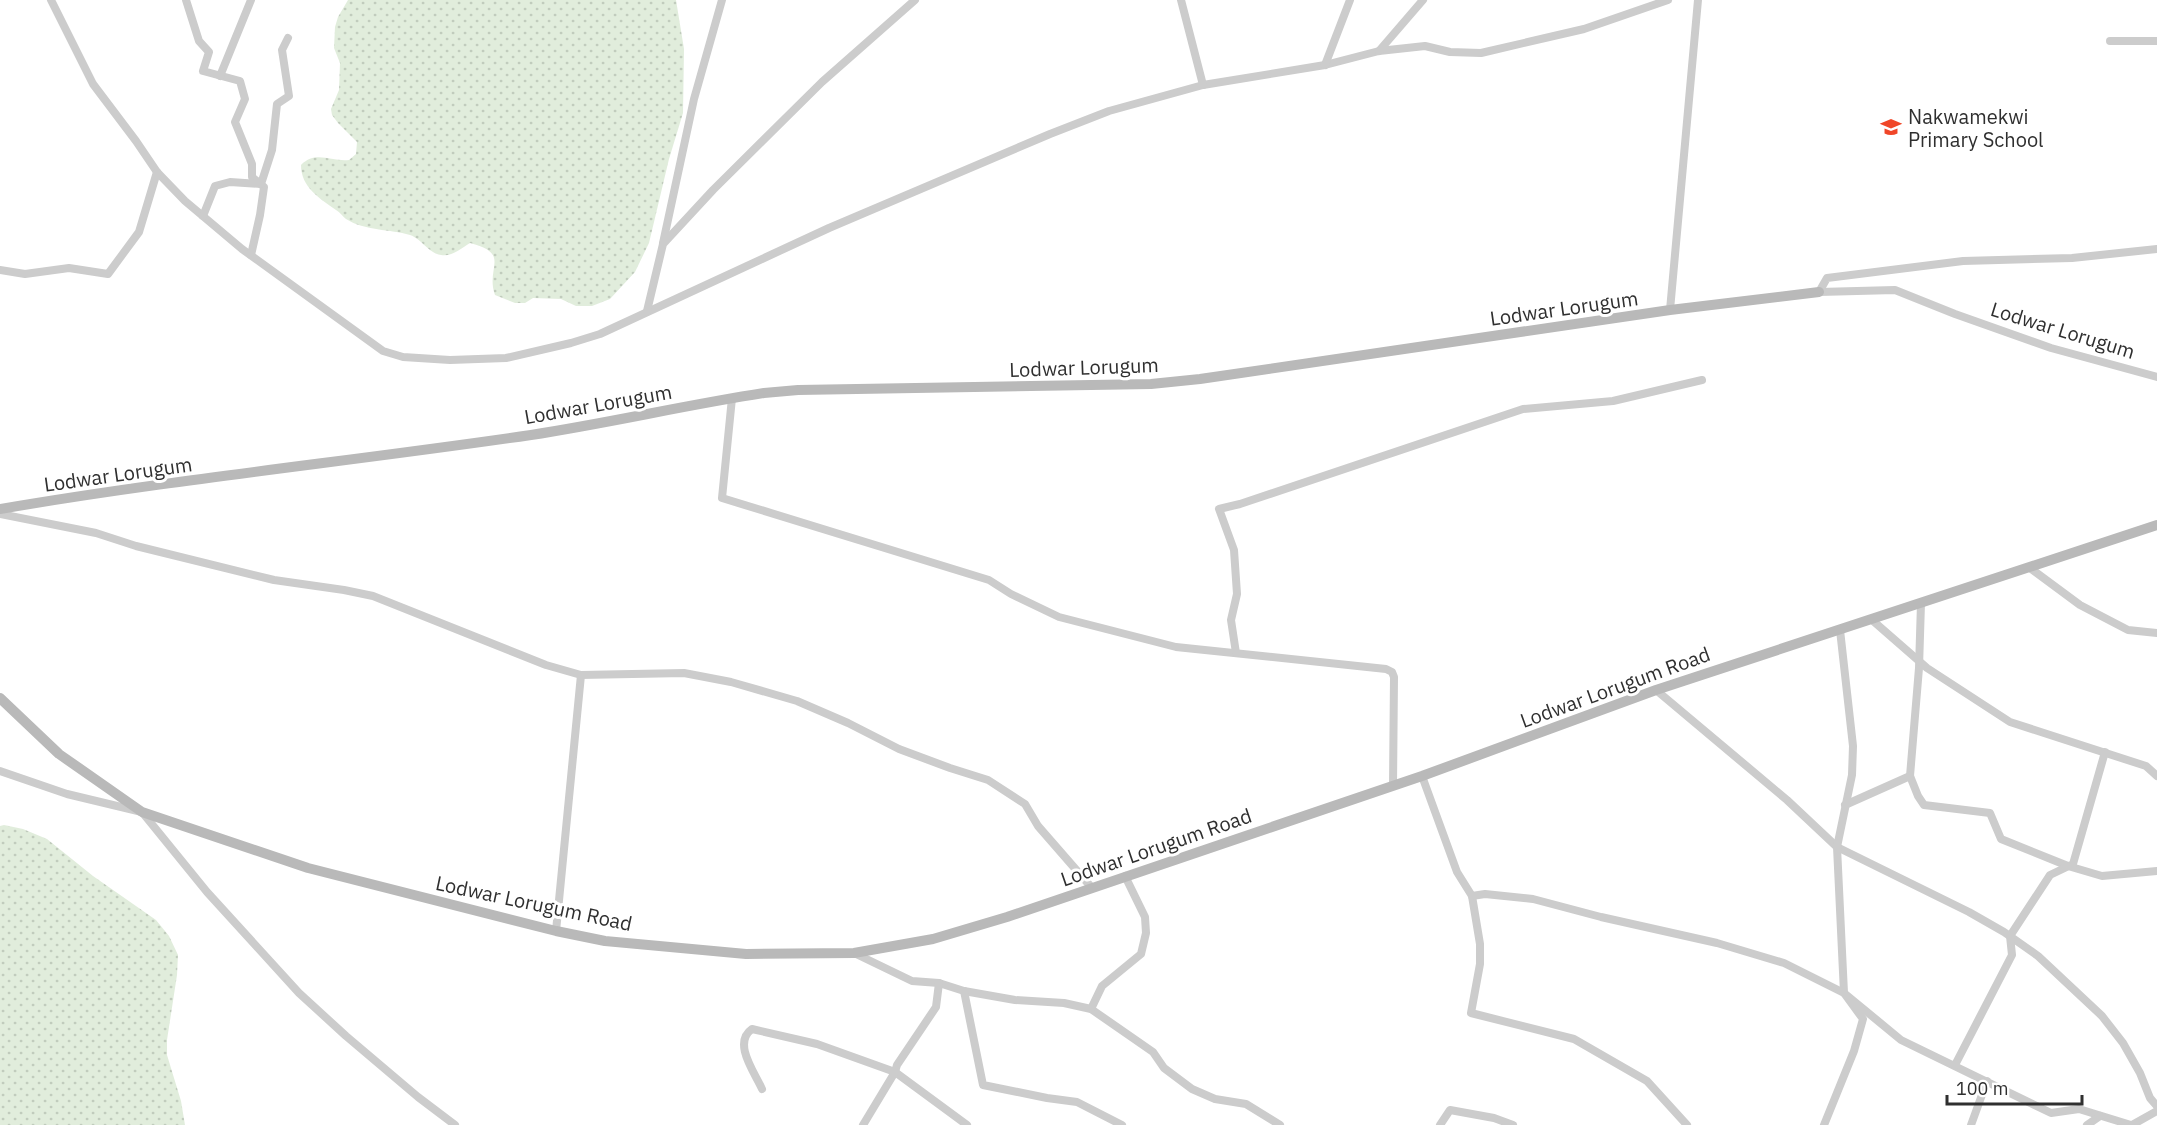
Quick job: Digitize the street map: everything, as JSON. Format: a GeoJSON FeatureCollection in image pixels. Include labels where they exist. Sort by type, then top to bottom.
{"type":"FeatureCollection","features":[{"type":"Feature","properties":{"kind":"main road","name":"Lodwar Lorugum"},"geometry":{"type":"LineString","coordinates":[[0,509],[114,490],[176,484],[532,435],[764,393],[798,390],[1151,384],[1670,310],[1819,292]]}},
{"type":"Feature","properties":{"kind":"main road","name":"Lodwar Lorugum Road"},"geometry":{"type":"LineString","coordinates":[[0,698],[59,754],[142,812],[308,868],[556,931],[605,941],[746,954],[854,953],[933,939],[1007,917],[1422,776],[1656,690],[2157,525]]}},
{"type":"Feature","properties":{"kind":"street"},"geometry":{"type":"LineString","coordinates":[[51,0],[93,84],[156,172],[203,216],[250,255],[383,351],[403,357],[450,360],[506,357],[560,346],[600,334],[829,228],[1109,111],[1203,85],[1325,65],[1379,51],[1425,46],[1450,52],[1481,52],[1584,28],[1668,0]]}},
{"type":"Feature","properties":{"kind":"street"},"geometry":{"type":"LineString","coordinates":[[186,0],[199,41],[209,52],[203,71],[240,81],[245,99],[235,122],[252,164],[252,177],[264,187],[250,255]]}},
{"type":"Feature","properties":{"kind":"street"},"geometry":{"type":"LineString","coordinates":[[220,76],[251,0]]}},
{"type":"Feature","properties":{"kind":"street"},"geometry":{"type":"LineString","coordinates":[[647,311],[694,99],[722,0]]}},
{"type":"Feature","properties":{"kind":"street"},"geometry":{"type":"LineString","coordinates":[[663,244],[713,190],[822,82],[915,0]]}},
{"type":"Feature","properties":{"kind":"street"},"geometry":{"type":"LineString","coordinates":[[1180,0],[1203,85]]}},
{"type":"Feature","properties":{"kind":"street"},"geometry":{"type":"LineString","coordinates":[[1325,65],[1350,0]]}},
{"type":"Feature","properties":{"kind":"street"},"geometry":{"type":"LineString","coordinates":[[1379,51],[1423,0]]}},
{"type":"Feature","properties":{"kind":"street"},"geometry":{"type":"LineString","coordinates":[[1670,310],[1698,0]]}},
{"type":"Feature","properties":{"kind":"street"},"geometry":{"type":"LineString","coordinates":[[261,184],[272,150],[277,104],[289,96],[282,50],[288,38]]}},
{"type":"Feature","properties":{"kind":"street"},"geometry":{"type":"LineString","coordinates":[[2110,40],[2157,41]]}},
{"type":"Feature","properties":{"kind":"street"},"geometry":{"type":"LineString","coordinates":[[0,270],[25,274],[69,268],[108,274],[139,232],[156,172]]}},
{"type":"Feature","properties":{"kind":"street"},"geometry":{"type":"LineString","coordinates":[[203,216],[215,186],[230,182],[261,184]]}},
{"type":"Feature","properties":{"kind":"street"},"geometry":{"type":"LineString","coordinates":[[1819,292],[1827,279],[1963,261],[2072,258],[2157,249]]}},
{"type":"Feature","properties":{"kind":"street","name":"Lodwar Lorugum"},"geometry":{"type":"LineString","coordinates":[[1819,292],[1895,290],[2051,348],[2157,377]]}},
{"type":"Feature","properties":{"kind":"street"},"geometry":{"type":"LineString","coordinates":[[1236,653],[1231,620],[1237,594],[1234,550],[1218,508],[1240,504],[1524,409],[1613,401],[1702,380]]}},
{"type":"Feature","properties":{"kind":"street"},"geometry":{"type":"LineString","coordinates":[[732,398],[722,498],[989,580],[1011,594],[1059,617],[1086,625],[1176,647],[1386,669],[1392,672],[1394,677],[1393,786]]}},
{"type":"Feature","properties":{"kind":"street"},"geometry":{"type":"LineString","coordinates":[[0,514],[96,532],[136,546],[274,580],[373,596],[537,662],[581,675],[684,673],[731,682],[797,701],[899,748],[988,780],[1025,804],[1038,826],[1092,888]]}},
{"type":"Feature","properties":{"kind":"street"},"geometry":{"type":"LineString","coordinates":[[2030,568],[2080,606],[2128,630],[2157,633]]}},
{"type":"Feature","properties":{"kind":"street"},"geometry":{"type":"LineString","coordinates":[[1922,603],[1910,776],[1924,805],[1990,813],[2001,839],[2068,866],[2102,876],[2157,872]]}},
{"type":"Feature","properties":{"kind":"street"},"geometry":{"type":"LineString","coordinates":[[1872,620],[1919,661],[2010,722],[2146,766],[2157,776]]}},
{"type":"Feature","properties":{"kind":"street"},"geometry":{"type":"LineString","coordinates":[[1824,1125],[1854,1051],[1863,1019],[1844,993],[1837,847],[1852,775],[1853,746],[1840,630]]}},
{"type":"Feature","properties":{"kind":"street"},"geometry":{"type":"LineString","coordinates":[[556,931],[581,675]]}},
{"type":"Feature","properties":{"kind":"street"},"geometry":{"type":"LineString","coordinates":[[1656,690],[1787,800],[1837,847],[1969,912],[2010,936],[2038,956],[2102,1016],[2123,1043],[2150,1098],[2157,1106]]}},
{"type":"Feature","properties":{"kind":"street"},"geometry":{"type":"LineString","coordinates":[[1956,1065],[2012,955],[2010,936],[2050,875],[2073,864],[2105,752]]}},
{"type":"Feature","properties":{"kind":"street"},"geometry":{"type":"LineString","coordinates":[[0,771],[67,794],[142,812],[207,892],[299,993],[418,1097],[455,1125]]}},
{"type":"Feature","properties":{"kind":"street"},"geometry":{"type":"LineString","coordinates":[[1422,776],[1457,872],[1472,896],[1480,945],[1480,964],[1471,1013],[1574,1039],[1647,1081],[1687,1125]]}},
{"type":"Feature","properties":{"kind":"street"},"geometry":{"type":"LineString","coordinates":[[1845,805],[1910,776]]}},
{"type":"Feature","properties":{"kind":"street"},"geometry":{"type":"LineString","coordinates":[[1091,1010],[1102,986],[1141,954],[1146,933],[1145,917],[1125,876]]}},
{"type":"Feature","properties":{"kind":"street"},"geometry":{"type":"LineString","coordinates":[[1472,896],[1485,894],[1533,899],[1717,943],[1784,963],[1844,993],[1901,1040],[2051,1113],[2079,1109],[2132,1125],[2157,1111]]}},
{"type":"Feature","properties":{"kind":"street"},"geometry":{"type":"LineString","coordinates":[[854,953],[912,981],[939,983],[964,991],[1015,1000],[1064,1003],[1091,1010],[1153,1052],[1164,1068],[1192,1089],[1215,1099],[1246,1104],[1280,1125]]}},
{"type":"Feature","properties":{"kind":"street"},"geometry":{"type":"LineString","coordinates":[[863,1125],[897,1065],[936,1007],[939,983]]}},
{"type":"Feature","properties":{"kind":"street"},"geometry":{"type":"LineString","coordinates":[[964,991],[983,1085],[1077,1102],[1122,1125]]}},
{"type":"Feature","properties":{"kind":"street"},"geometry":{"type":"LineString","coordinates":[[762,1089],[743,1046],[747,1033],[752,1029],[817,1044],[895,1072],[967,1125]]}},
{"type":"Feature","properties":{"kind":"street"},"geometry":{"type":"LineString","coordinates":[[1971,1125],[1987,1081]]}},
{"type":"Feature","properties":{"kind":"street"},"geometry":{"type":"LineString","coordinates":[[1440,1125],[1450,1110],[1494,1118],[1514,1125]]}},
{"type":"Feature","properties":{"kind":"street"},"geometry":{"type":"LineString","coordinates":[[2087,1125],[2100,1116]]}},
{"type":"Feature","properties":{"kind":"green space"},"geometry":{"type":"Polygon","coordinates":[[[348,0],[676,0],[684,49],[683,113],[669,159],[649,243],[635,272],[610,299],[592,306],[576,306],[561,299],[533,298],[525,303],[515,303],[495,295],[494,257],[483,247],[470,243],[449,255],[436,254],[410,235],[353,223],[312,191],[304,180],[301,165],[312,158],[349,160],[356,154],[357,142],[338,123],[331,109],[339,90],[340,63],[334,48],[335,27],[348,0]]]}},
{"type":"Feature","properties":{"kind":"green space"},"geometry":{"type":"Polygon","coordinates":[[[0,826],[23,829],[47,839],[93,876],[156,920],[169,936],[178,955],[167,1055],[181,1101],[185,1125],[0,1125],[0,826]]]}},
{"type":"Feature","properties":{"kind":"place","name":"Nakwamekwi Primary School"},"geometry":{"type":"Point","coordinates":[1891,127]}}]}
